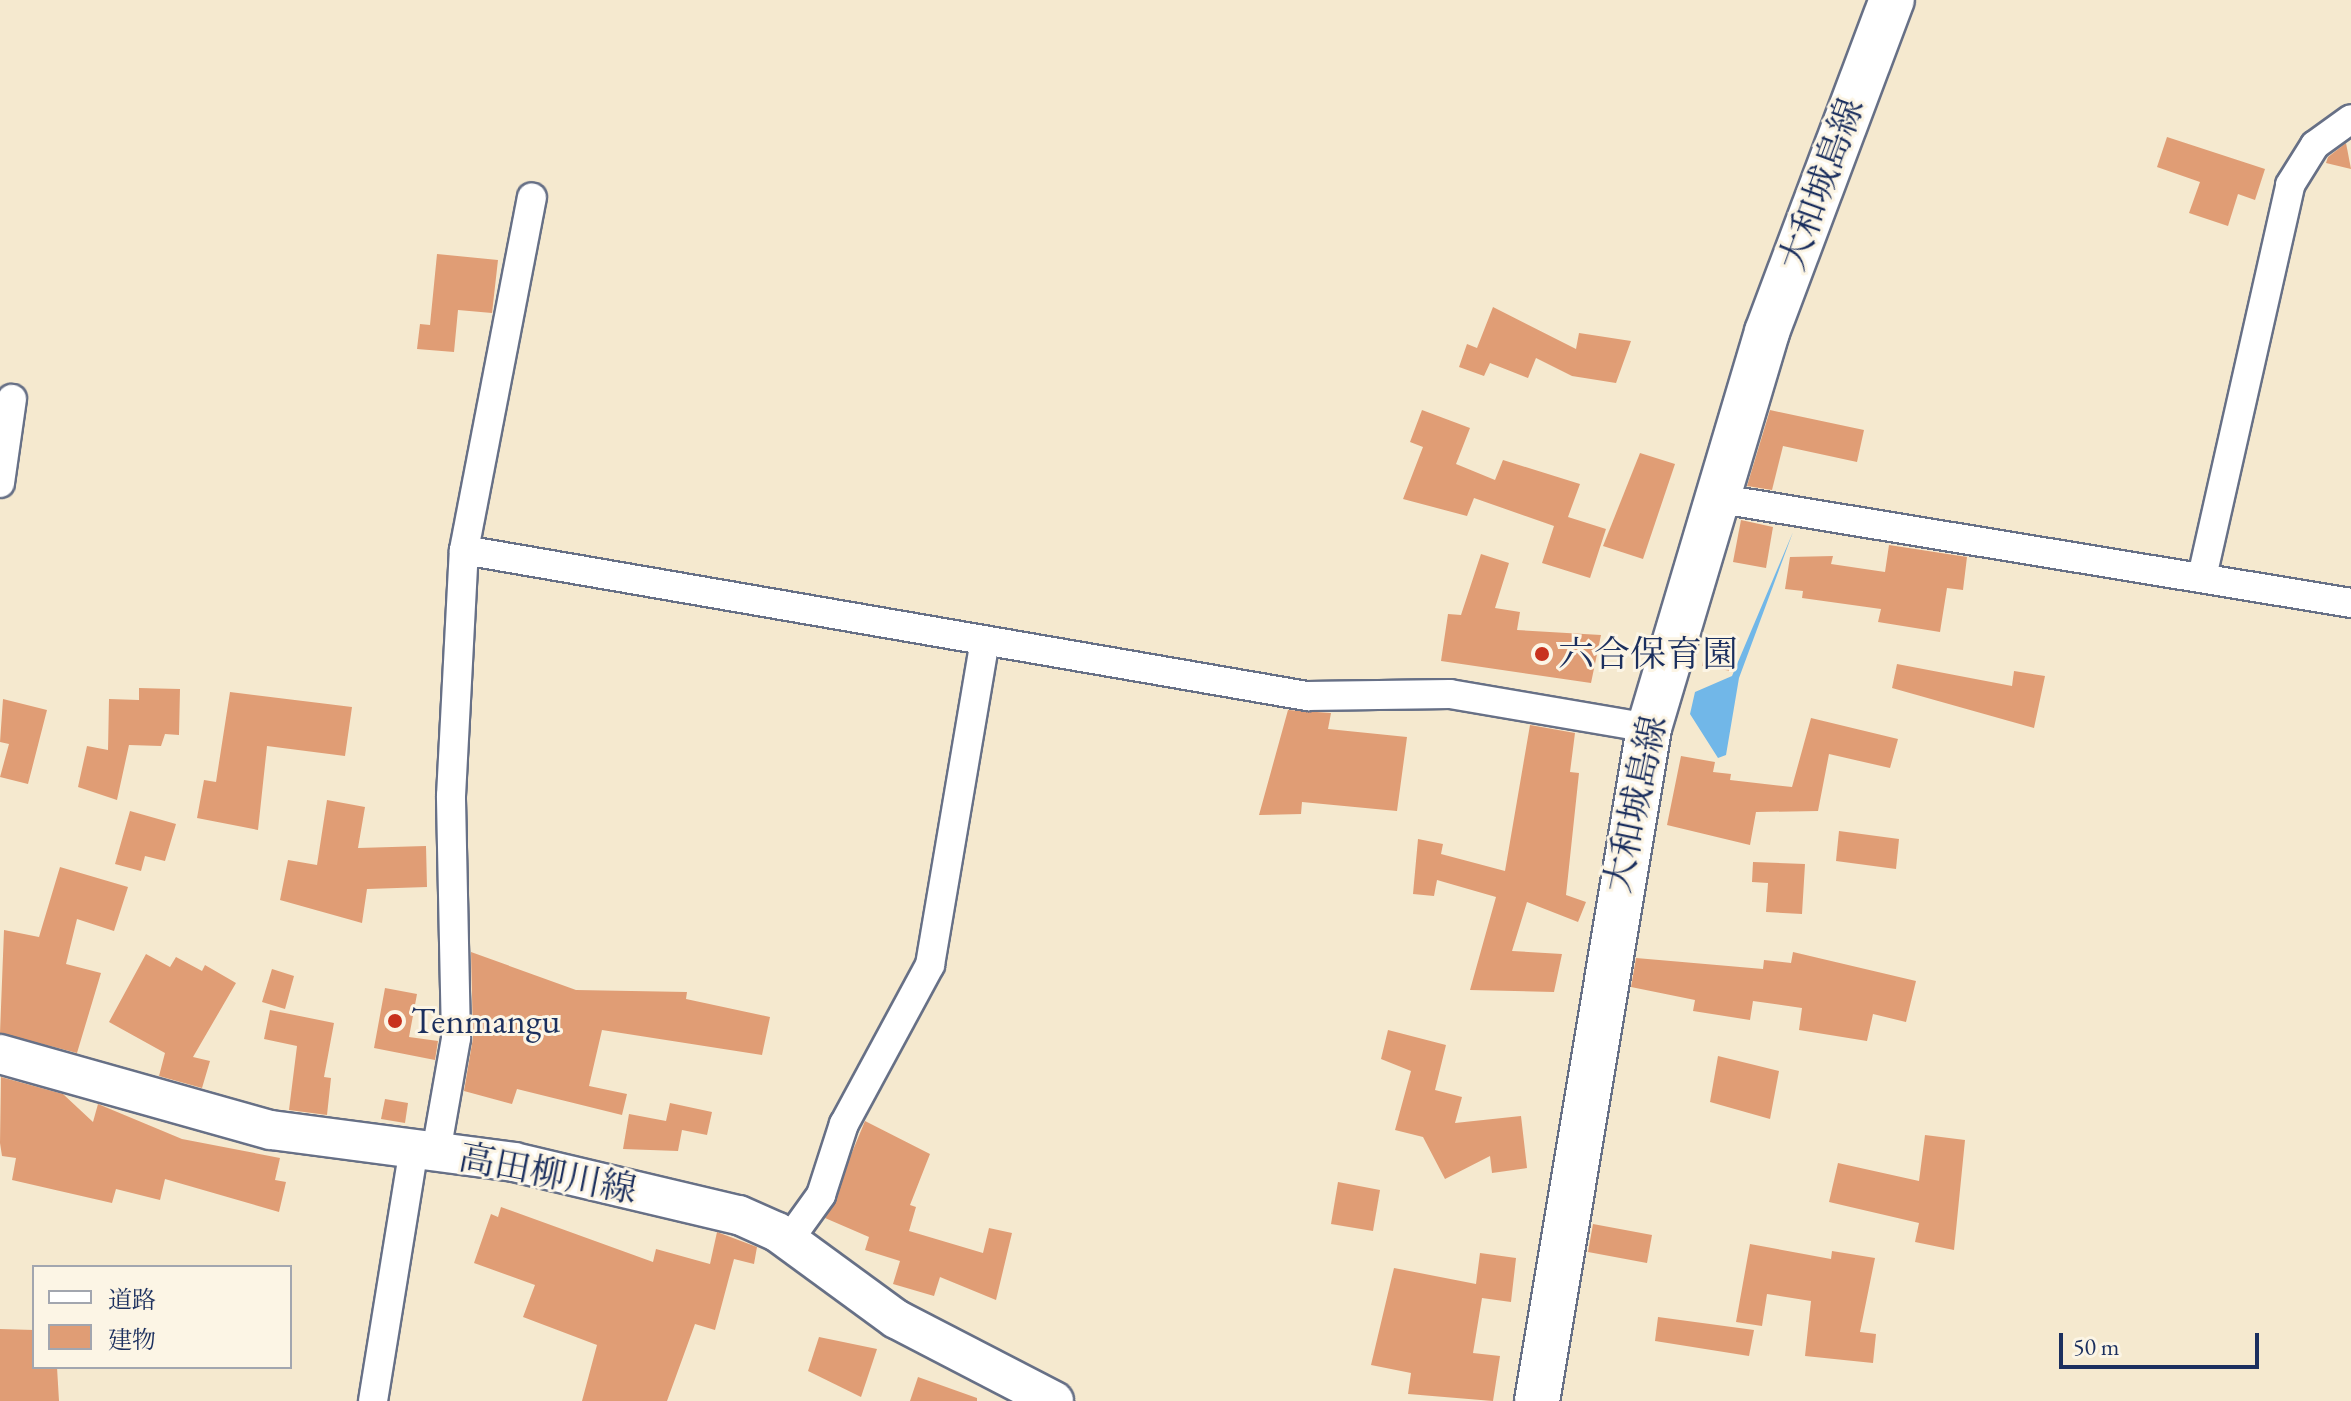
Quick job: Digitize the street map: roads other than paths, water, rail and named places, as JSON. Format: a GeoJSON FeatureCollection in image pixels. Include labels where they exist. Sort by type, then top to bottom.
{"type":"FeatureCollection","features":[{"type":"Feature","properties":{"kind":"main road","name":"大和城島線"},"geometry":{"type":"LineString","coordinates":[[1537,1401],[1649,728],[1715,498],[1777,302],[1892,0]]}},
{"type":"Feature","properties":{"kind":"main road","name":"高田柳川線"},"geometry":{"type":"LineString","coordinates":[[0,1054],[271,1130],[425,1151],[693,1201],[788,1241],[896,1319],[1054,1401]]}},
{"type":"Feature","properties":{"kind":"street"},"geometry":{"type":"LineString","coordinates":[[2202,577],[2290,185],[2315,145],[2351,119]]}},
{"type":"Feature","properties":{"kind":"street"},"geometry":{"type":"LineString","coordinates":[[373,1401],[425,1151],[456,1038],[451,796],[464,550],[532,198]]}},
{"type":"Feature","properties":{"kind":"street"},"geometry":{"type":"LineString","coordinates":[[0,483],[12,399]]}},
{"type":"Feature","properties":{"kind":"street"},"geometry":{"type":"LineString","coordinates":[[1715,498],[2351,603]]}},
{"type":"Feature","properties":{"kind":"street"},"geometry":{"type":"LineString","coordinates":[[464,550],[1307,696],[1450,694],[1649,728]]}},
{"type":"Feature","properties":{"kind":"street"},"geometry":{"type":"LineString","coordinates":[[788,1241],[821,1195],[844,1124],[930,965],[985,641]]}},
{"type":"Feature","properties":{"kind":"water"},"geometry":{"type":"Polygon","coordinates":[[[1793,532],[1739,678],[1726,755],[1718,758],[1690,714],[1695,692],[1732,676],[1793,532]]]}},
{"type":"Feature","properties":{"kind":"place","name":"六合保育園"},"geometry":{"type":"Point","coordinates":[1542,654]}},
{"type":"Feature","properties":{"kind":"place","name":"Tenmangu"},"geometry":{"type":"Point","coordinates":[395,1021]}}]}
